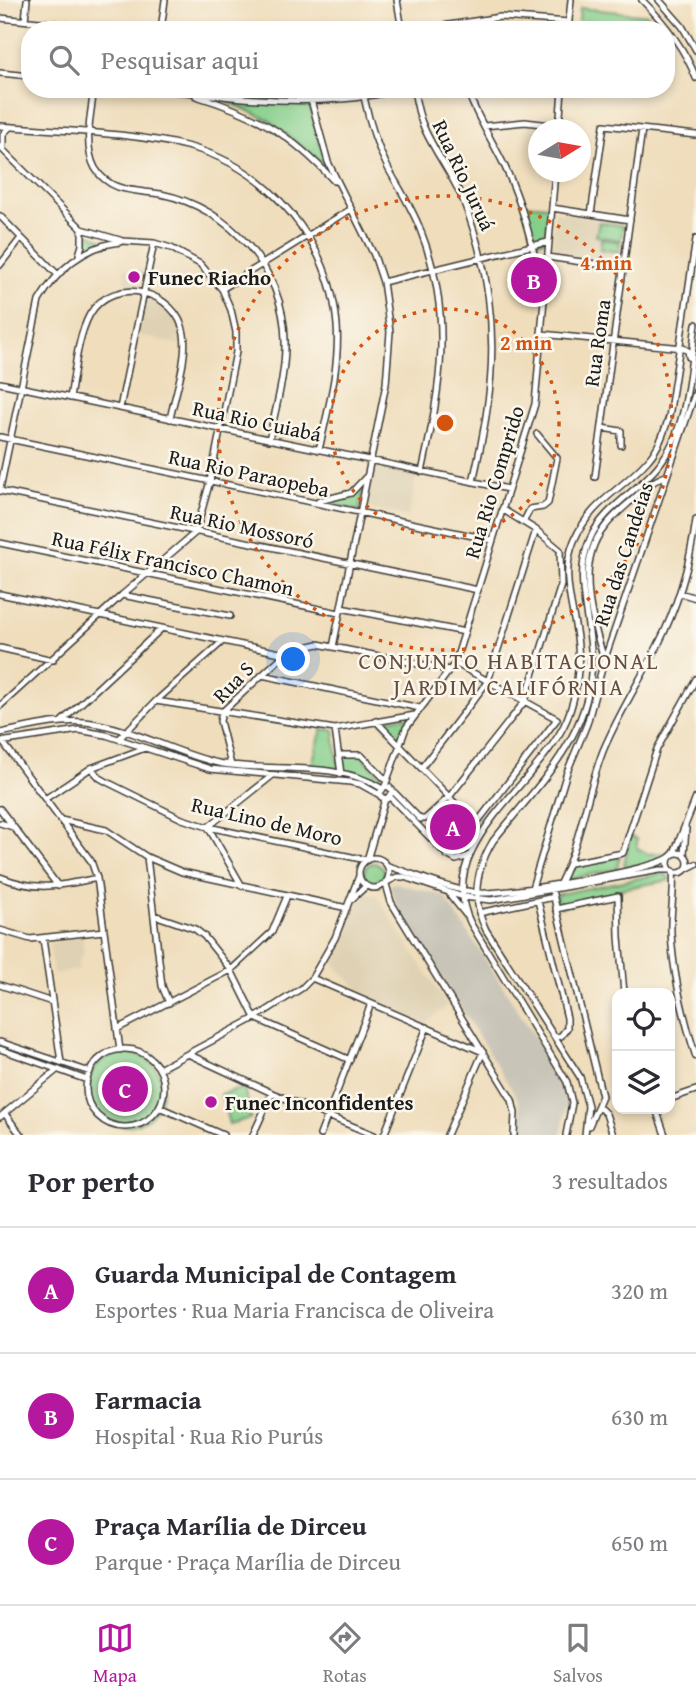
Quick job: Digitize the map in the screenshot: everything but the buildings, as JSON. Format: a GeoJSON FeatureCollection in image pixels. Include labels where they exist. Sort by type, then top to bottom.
{"type":"FeatureCollection","features":[{"type":"Feature","properties":{"kind":"street"},"geometry":{"type":"LineString","coordinates":[[25,20],[27,0]]}},
{"type":"Feature","properties":{"kind":"street"},"geometry":{"type":"LineString","coordinates":[[162,21],[164,0]]}},
{"type":"Feature","properties":{"kind":"street"},"geometry":{"type":"LineString","coordinates":[[397,0],[400,21]]}},
{"type":"Feature","properties":{"kind":"street"},"geometry":{"type":"LineString","coordinates":[[569,21],[571,0]]}},
{"type":"Feature","properties":{"kind":"street"},"geometry":{"type":"LineString","coordinates":[[643,0],[653,0]]}},
{"type":"Feature","properties":{"kind":"street"},"geometry":{"type":"LineString","coordinates":[[643,0],[661,21]]}},
{"type":"Feature","properties":{"kind":"street"},"geometry":{"type":"LineString","coordinates":[[659,0],[682,26],[696,50]]}},
{"type":"Feature","properties":{"kind":"street"},"geometry":{"type":"LineString","coordinates":[[474,21],[500,17],[555,21]]}},
{"type":"Feature","properties":{"kind":"street"},"geometry":{"type":"LineString","coordinates":[[0,18],[33,21]]}},
{"type":"Feature","properties":{"kind":"street"},"geometry":{"type":"LineString","coordinates":[[675,37],[687,54],[696,78]]}},
{"type":"Feature","properties":{"kind":"street"},"geometry":{"type":"LineString","coordinates":[[0,73],[21,75]]}},
{"type":"Feature","properties":{"kind":"street"},"geometry":{"type":"LineString","coordinates":[[92,98],[91,158],[102,176],[110,183],[132,191],[177,198],[215,215],[248,244],[262,264],[279,302],[285,338],[285,358],[269,440]]}},
{"type":"Feature","properties":{"kind":"street"},"geometry":{"type":"LineString","coordinates":[[205,98],[264,121],[290,139],[338,186]]}},
{"type":"Feature","properties":{"kind":"street"},"geometry":{"type":"LineString","coordinates":[[225,98],[226,104]]}},
{"type":"Feature","properties":{"kind":"street"},"geometry":{"type":"LineString","coordinates":[[277,98],[346,98]]}},
{"type":"Feature","properties":{"kind":"street"},"geometry":{"type":"LineString","coordinates":[[363,98],[377,143],[419,227],[432,270],[442,322],[435,413],[422,472]]}},
{"type":"Feature","properties":{"kind":"street","name":"Rua Rio Juruá"},"geometry":{"type":"LineString","coordinates":[[416,98],[424,129],[459,191],[483,258],[488,288],[491,366],[488,408],[473,482]]}},
{"type":"Feature","properties":{"kind":"street"},"geometry":{"type":"LineString","coordinates":[[471,98],[525,216],[545,298]]}},
{"type":"Feature","properties":{"kind":"street"},"geometry":{"type":"LineString","coordinates":[[560,119],[561,98]]}},
{"type":"Feature","properties":{"kind":"street"},"geometry":{"type":"LineString","coordinates":[[311,100],[328,162],[374,255],[383,282],[389,316],[390,350],[372,462],[333,647]]}},
{"type":"Feature","properties":{"kind":"street"},"geometry":{"type":"LineString","coordinates":[[484,127],[528,123]]}},
{"type":"Feature","properties":{"kind":"street"},"geometry":{"type":"LineString","coordinates":[[591,214],[604,125],[696,135]]}},
{"type":"Feature","properties":{"kind":"street"},"geometry":{"type":"LineString","coordinates":[[0,126],[171,144],[202,151],[225,161],[269,190],[308,236],[327,277],[337,326],[334,382],[319,450]]}},
{"type":"Feature","properties":{"kind":"street"},"geometry":{"type":"LineString","coordinates":[[10,127],[3,134],[1,148],[82,229],[123,242]]}},
{"type":"Feature","properties":{"kind":"street","name":"Rua Roma"},"geometry":{"type":"LineString","coordinates":[[595,477],[642,129]]}},
{"type":"Feature","properties":{"kind":"street"},"geometry":{"type":"LineString","coordinates":[[321,167],[328,162]]}},
{"type":"Feature","properties":{"kind":"street","name":"Rua Rio Comprido"},"geometry":{"type":"LineString","coordinates":[[366,860],[406,728],[455,663],[535,404],[554,182]]}},
{"type":"Feature","properties":{"kind":"street"},"geometry":{"type":"LineString","coordinates":[[552,208],[630,220]]}},
{"type":"Feature","properties":{"kind":"street"},"geometry":{"type":"LineString","coordinates":[[222,289],[351,209]]}},
{"type":"Feature","properties":{"kind":"street"},"geometry":{"type":"LineString","coordinates":[[0,216],[57,274]]}},
{"type":"Feature","properties":{"kind":"street"},"geometry":{"type":"LineString","coordinates":[[79,255],[82,229]]}},
{"type":"Feature","properties":{"kind":"street"},"geometry":{"type":"LineString","coordinates":[[0,265],[21,238]]}},
{"type":"Feature","properties":{"kind":"street"},"geometry":{"type":"LineString","coordinates":[[468,917],[462,889],[469,856],[482,832],[554,743],[567,719],[577,683],[578,646],[567,588],[573,543],[598,503],[650,458],[669,417],[696,239]]}},
{"type":"Feature","properties":{"kind":"street"},"geometry":{"type":"LineString","coordinates":[[0,490],[35,311],[57,274],[79,255],[103,245],[123,242],[154,243],[171,248],[200,264],[222,289],[231,310],[236,332],[236,352],[210,481],[196,532],[122,594],[53,660],[4,698],[0,706]]}},
{"type":"Feature","properties":{"kind":"street"},"geometry":{"type":"LineString","coordinates":[[383,282],[548,242]]}},
{"type":"Feature","properties":{"kind":"street"},"geometry":{"type":"LineString","coordinates":[[120,408],[154,243]]}},
{"type":"Feature","properties":{"kind":"street"},"geometry":{"type":"LineString","coordinates":[[547,257],[624,268]]}},
{"type":"Feature","properties":{"kind":"street"},"geometry":{"type":"LineString","coordinates":[[70,398],[82,338],[91,312],[101,302],[122,292],[144,292],[166,302],[174,310],[184,335],[185,348],[170,419]]}},
{"type":"Feature","properties":{"kind":"street"},"geometry":{"type":"LineString","coordinates":[[688,374],[696,324]]}},
{"type":"Feature","properties":{"kind":"street"},"geometry":{"type":"LineString","coordinates":[[542,334],[688,351],[687,388],[676,435],[669,451],[647,478],[605,515],[591,536],[585,553],[582,577],[591,648],[591,683],[582,719],[561,762],[485,854],[477,880],[480,913],[486,930],[584,1085],[588,1106],[586,1134]]}},
{"type":"Feature","properties":{"kind":"street","name":"Rua Rio Cuiabá"},"geometry":{"type":"LineString","coordinates":[[0,383],[509,489]]}},
{"type":"Feature","properties":{"kind":"street"},"geometry":{"type":"LineString","coordinates":[[687,388],[696,391]]}},
{"type":"Feature","properties":{"kind":"street","name":"Rua das Candeias"},"geometry":{"type":"LineString","coordinates":[[532,888],[567,772],[587,724],[604,661],[696,391]]}},
{"type":"Feature","properties":{"kind":"street"},"geometry":{"type":"LineString","coordinates":[[602,428],[621,431],[621,445]]}},
{"type":"Feature","properties":{"kind":"street"},"geometry":{"type":"LineString","coordinates":[[524,521],[530,509],[543,507],[548,503],[557,463],[556,456],[537,434]]}},
{"type":"Feature","properties":{"kind":"street","name":"Rua Rio Paraopeba"},"geometry":{"type":"LineString","coordinates":[[0,437],[492,540]]}},
{"type":"Feature","properties":{"kind":"street"},"geometry":{"type":"LineString","coordinates":[[314,502],[351,493],[369,473]]}},
{"type":"Feature","properties":{"kind":"street"},"geometry":{"type":"LineString","coordinates":[[604,661],[588,580],[591,555],[603,529],[654,482],[666,476]]}},
{"type":"Feature","properties":{"kind":"street","name":"Rua Rio Mossoró"},"geometry":{"type":"LineString","coordinates":[[0,490],[478,590]]}},
{"type":"Feature","properties":{"kind":"street"},"geometry":{"type":"LineString","coordinates":[[0,733],[61,722],[94,723],[217,763],[341,773],[365,779],[386,789],[422,820],[450,796],[525,701],[561,585],[560,550],[524,521],[502,509]]}},
{"type":"Feature","properties":{"kind":"street"},"geometry":{"type":"LineString","coordinates":[[560,883],[570,863],[595,773],[680,593],[696,520]]}},
{"type":"Feature","properties":{"kind":"street"},"geometry":{"type":"LineString","coordinates":[[422,767],[488,681],[536,530]]}},
{"type":"Feature","properties":{"kind":"street","name":"Rua Félix Francisco Chamon"},"geometry":{"type":"LineString","coordinates":[[0,543],[148,574],[465,632]]}},
{"type":"Feature","properties":{"kind":"street"},"geometry":{"type":"LineString","coordinates":[[680,593],[696,598]]}},
{"type":"Feature","properties":{"kind":"street"},"geometry":{"type":"LineString","coordinates":[[0,594],[285,654]]}},
{"type":"Feature","properties":{"kind":"street"},"geometry":{"type":"LineString","coordinates":[[122,594],[230,616]]}},
{"type":"Feature","properties":{"kind":"street"},"geometry":{"type":"LineString","coordinates":[[61,722],[161,629]]}},
{"type":"Feature","properties":{"kind":"street"},"geometry":{"type":"LineString","coordinates":[[119,739],[156,701],[222,642]]}},
{"type":"Feature","properties":{"kind":"street","name":"Rua S"},"geometry":{"type":"LineString","coordinates":[[231,765],[220,721],[222,712],[285,654],[318,644],[449,670]]}},
{"type":"Feature","properties":{"kind":"street"},"geometry":{"type":"LineString","coordinates":[[0,648],[53,660]]}},
{"type":"Feature","properties":{"kind":"street"},"geometry":{"type":"LineString","coordinates":[[455,663],[557,719],[476,824]]}},
{"type":"Feature","properties":{"kind":"street"},"geometry":{"type":"LineString","coordinates":[[434,668],[443,678]]}},
{"type":"Feature","properties":{"kind":"street"},"geometry":{"type":"LineString","coordinates":[[262,675],[420,708]]}},
{"type":"Feature","properties":{"kind":"street"},"geometry":{"type":"LineString","coordinates":[[570,863],[623,853],[657,748],[696,678]]}},
{"type":"Feature","properties":{"kind":"street"},"geometry":{"type":"LineString","coordinates":[[156,701],[335,729],[415,715]]}},
{"type":"Feature","properties":{"kind":"street"},"geometry":{"type":"LineString","coordinates":[[376,721],[401,744],[482,832]]}},
{"type":"Feature","properties":{"kind":"street"},"geometry":{"type":"LineString","coordinates":[[335,729],[340,781]]}},
{"type":"Feature","properties":{"kind":"street"},"geometry":{"type":"LineString","coordinates":[[120,1050],[97,878],[91,861],[1,741],[79,730],[119,739],[210,769],[340,781],[386,789]]}},
{"type":"Feature","properties":{"kind":"street"},"geometry":{"type":"LineString","coordinates":[[554,743],[562,746],[564,752]]}},
{"type":"Feature","properties":{"kind":"street"},"geometry":{"type":"LineString","coordinates":[[45,799],[91,768],[145,748]]}},
{"type":"Feature","properties":{"kind":"street"},"geometry":{"type":"LineString","coordinates":[[339,755],[361,755],[386,789],[447,855],[456,860],[469,856]]}},
{"type":"Feature","properties":{"kind":"street"},"geometry":{"type":"LineString","coordinates":[[561,762],[573,756]]}},
{"type":"Feature","properties":{"kind":"street"},"geometry":{"type":"LineString","coordinates":[[561,762],[567,772]]}},
{"type":"Feature","properties":{"kind":"street","name":"Rua Lino de Moro"},"geometry":{"type":"LineString","coordinates":[[91,768],[109,783],[208,827],[366,860]]}},
{"type":"Feature","properties":{"kind":"street"},"geometry":{"type":"LineString","coordinates":[[242,886],[208,827],[273,775]]}},
{"type":"Feature","properties":{"kind":"street"},"geometry":{"type":"LineString","coordinates":[[696,798],[668,864],[672,871],[671,932],[677,987],[696,1057]]}},
{"type":"Feature","properties":{"kind":"street"},"geometry":{"type":"LineString","coordinates":[[0,809],[58,886]]}},
{"type":"Feature","properties":{"kind":"street"},"geometry":{"type":"LineString","coordinates":[[671,901],[678,878],[688,863],[684,847],[689,816]]}},
{"type":"Feature","properties":{"kind":"street"},"geometry":{"type":"LineString","coordinates":[[61,820],[106,831],[147,857],[182,872],[287,896],[348,906]]}},
{"type":"Feature","properties":{"kind":"street"},"geometry":{"type":"LineString","coordinates":[[0,822],[13,827]]}},
{"type":"Feature","properties":{"kind":"street"},"geometry":{"type":"LineString","coordinates":[[373,838],[375,850],[387,866],[491,900],[660,870],[685,870],[696,864]]}},
{"type":"Feature","properties":{"kind":"street"},"geometry":{"type":"LineString","coordinates":[[373,889],[404,877],[463,898],[532,888],[661,863],[679,853],[696,856]]}},
{"type":"Feature","properties":{"kind":"street"},"geometry":{"type":"LineString","coordinates":[[147,857],[162,986],[169,1003]]}},
{"type":"Feature","properties":{"kind":"street"},"geometry":{"type":"LineString","coordinates":[[159,1069],[292,996],[312,978],[335,938],[359,876],[359,868],[366,860],[380,859]]}},
{"type":"Feature","properties":{"kind":"street"},"geometry":{"type":"LineString","coordinates":[[387,866],[389,874],[386,883],[391,902],[512,1100],[515,1113],[514,1135]]}},
{"type":"Feature","properties":{"kind":"street"},"geometry":{"type":"LineString","coordinates":[[359,876],[366,886],[391,902]]}},
{"type":"Feature","properties":{"kind":"street"},"geometry":{"type":"LineString","coordinates":[[0,877],[23,886],[38,888],[97,878]]}},
{"type":"Feature","properties":{"kind":"street"},"geometry":{"type":"LineString","coordinates":[[348,906],[366,886]]}},
{"type":"Feature","properties":{"kind":"street"},"geometry":{"type":"LineString","coordinates":[[552,890],[602,1096],[586,1134]]}},
{"type":"Feature","properties":{"kind":"street"},"geometry":{"type":"LineString","coordinates":[[449,893],[468,917],[567,1082],[572,1103],[566,1135]]}},
{"type":"Feature","properties":{"kind":"street"},"geometry":{"type":"LineString","coordinates":[[117,1029],[230,970],[272,932],[287,896]]}},
{"type":"Feature","properties":{"kind":"street"},"geometry":{"type":"LineString","coordinates":[[556,909],[618,896],[618,937],[623,988]]}},
{"type":"Feature","properties":{"kind":"street"},"geometry":{"type":"LineString","coordinates":[[480,913],[554,897]]}},
{"type":"Feature","properties":{"kind":"street"},"geometry":{"type":"LineString","coordinates":[[480,913],[491,900]]}},
{"type":"Feature","properties":{"kind":"street"},"geometry":{"type":"LineString","coordinates":[[538,901],[568,1024],[565,1032],[555,1037]]}},
{"type":"Feature","properties":{"kind":"street"},"geometry":{"type":"LineString","coordinates":[[153,915],[195,929],[204,936],[230,970],[255,1017],[350,1060]]}},
{"type":"Feature","properties":{"kind":"street"},"geometry":{"type":"LineString","coordinates":[[0,930],[30,939],[104,931]]}},
{"type":"Feature","properties":{"kind":"street"},"geometry":{"type":"LineString","coordinates":[[43,939],[60,1066]]}},
{"type":"Feature","properties":{"kind":"street"},"geometry":{"type":"LineString","coordinates":[[312,978],[483,1052]]}},
{"type":"Feature","properties":{"kind":"street"},"geometry":{"type":"LineString","coordinates":[[0,985],[52,1002]]}},
{"type":"Feature","properties":{"kind":"street"},"geometry":{"type":"LineString","coordinates":[[320,1135],[371,1004]]}},
{"type":"Feature","properties":{"kind":"street"},"geometry":{"type":"LineString","coordinates":[[384,1135],[427,1027]]}},
{"type":"Feature","properties":{"kind":"street"},"geometry":{"type":"LineString","coordinates":[[1,1045],[60,1066],[87,1080]]}},
{"type":"Feature","properties":{"kind":"street"},"geometry":{"type":"LineString","coordinates":[[111,1051],[143,1053],[159,1069],[164,1094],[150,1119],[126,1128],[100,1119],[91,1108],[87,1095],[87,1080],[100,1058],[111,1051]]}},
{"type":"Feature","properties":{"kind":"street"},"geometry":{"type":"LineString","coordinates":[[447,1135],[483,1052]]}},
{"type":"Feature","properties":{"kind":"street"},"geometry":{"type":"LineString","coordinates":[[188,1054],[272,1093],[374,1135]]}},
{"type":"Feature","properties":{"kind":"street"},"geometry":{"type":"LineString","coordinates":[[60,1066],[90,1072]]}},
{"type":"Feature","properties":{"kind":"street"},"geometry":{"type":"LineString","coordinates":[[21,1135],[2,1116],[60,1066]]}},
{"type":"Feature","properties":{"kind":"street"},"geometry":{"type":"LineString","coordinates":[[675,1097],[696,1090]]}},
{"type":"Feature","properties":{"kind":"street"},"geometry":{"type":"LineString","coordinates":[[253,1135],[272,1093]]}},
{"type":"Feature","properties":{"kind":"street"},"geometry":{"type":"LineString","coordinates":[[159,1107],[223,1135]]}},
{"type":"Feature","properties":{"kind":"street"},"geometry":{"type":"LineString","coordinates":[[599,1107],[606,1114],[613,1135]]}},
{"type":"Feature","properties":{"kind":"street"},"geometry":{"type":"LineString","coordinates":[[658,1114],[665,1135]]}},
{"type":"Feature","properties":{"kind":"street"},"geometry":{"type":"LineString","coordinates":[[126,1128],[127,1135]]}},
{"type":"Feature","properties":{"kind":"shaded area"},"geometry":{"type":"Polygon","coordinates":[[[555,212],[624,221],[619,263],[550,254],[555,212]]]}},
{"type":"Feature","properties":{"kind":"shaded area","name":"Funec Riacho"},"geometry":{"type":"Polygon","coordinates":[[[123,269],[145,269],[141,285],[126,286],[123,269]]]}},
{"type":"Feature","properties":{"kind":"shaded area"},"geometry":{"type":"Polygon","coordinates":[[[147,296],[164,303],[179,323],[181,345],[137,335],[147,296]]]}},
{"type":"Feature","properties":{"kind":"shaded area"},"geometry":{"type":"Polygon","coordinates":[[[373,464],[417,473],[409,517],[365,508],[373,464]]]}},
{"type":"Feature","properties":{"kind":"shaded area"},"geometry":{"type":"Polygon","coordinates":[[[439,645],[458,650],[452,666],[434,663],[439,645]]]}},
{"type":"Feature","properties":{"kind":"shaded area"},"geometry":{"type":"Polygon","coordinates":[[[395,883],[444,896],[559,1076],[567,1104],[561,1135],[520,1135],[521,1114],[518,1099],[397,906],[390,885],[395,883]]]}},
{"type":"Feature","properties":{"kind":"shaded area"},"geometry":{"type":"Polygon","coordinates":[[[365,893],[376,895],[446,1004],[445,1008],[425,1024],[370,1002],[332,961],[358,898],[365,893]]]}},
{"type":"Feature","properties":{"kind":"shaded area"},"geometry":{"type":"Polygon","coordinates":[[[82,935],[84,952],[78,970],[53,974],[49,943],[82,935]]]}},
{"type":"Feature","properties":{"kind":"green space"},"geometry":{"type":"Polygon","coordinates":[[[580,8],[648,15],[648,21],[579,21],[580,8]]]}},
{"type":"Feature","properties":{"kind":"green space"},"geometry":{"type":"Polygon","coordinates":[[[230,98],[309,103],[325,162],[321,163],[269,120],[228,102],[230,98]]]}},
{"type":"Feature","properties":{"kind":"green space"},"geometry":{"type":"Polygon","coordinates":[[[523,204],[548,206],[546,240],[534,243],[523,204]]]}},
{"type":"Feature","properties":{"kind":"green space"},"geometry":{"type":"Polygon","coordinates":[[[599,222],[623,226],[621,240],[596,236],[599,222]]]}},
{"type":"Feature","properties":{"kind":"green space"},"geometry":{"type":"Polygon","coordinates":[[[86,232],[108,242],[83,251],[86,232]]]}},
{"type":"Feature","properties":{"kind":"green space"},"geometry":{"type":"Polygon","coordinates":[[[601,239],[620,242],[619,252],[600,249],[601,239]]]}},
{"type":"Feature","properties":{"kind":"green space"},"geometry":{"type":"Polygon","coordinates":[[[365,481],[359,511],[321,502],[349,495],[365,481]]]}},
{"type":"Feature","properties":{"kind":"green space"},"geometry":{"type":"Polygon","coordinates":[[[413,716],[403,728],[399,740],[380,720],[413,716]]]}},
{"type":"Feature","properties":{"kind":"green space"},"geometry":{"type":"Polygon","coordinates":[[[322,729],[334,730],[339,770],[311,767],[322,729]]]}},
{"type":"Feature","properties":{"kind":"green space"},"geometry":{"type":"Polygon","coordinates":[[[360,754],[383,778],[380,786],[343,772],[341,756],[360,754]]]}},
{"type":"Feature","properties":{"kind":"green space"},"geometry":{"type":"Polygon","coordinates":[[[452,802],[476,830],[453,852],[430,824],[452,802]]]}},
{"type":"Feature","properties":{"kind":"green space"},"geometry":{"type":"Polygon","coordinates":[[[630,836],[637,839],[637,848],[648,854],[667,853],[655,862],[627,867],[624,864],[630,836]]]}},
{"type":"Feature","properties":{"kind":"green space"},"geometry":{"type":"Polygon","coordinates":[[[620,856],[617,869],[565,880],[571,866],[620,856]]]}},
{"type":"Feature","properties":{"kind":"green space"},"geometry":{"type":"Polygon","coordinates":[[[374,863],[381,866],[384,873],[381,880],[374,883],[367,880],[364,873],[367,866],[374,863]]]}},
{"type":"Feature","properties":{"kind":"green space"},"geometry":{"type":"Polygon","coordinates":[[[660,874],[667,875],[670,880],[621,889],[619,894],[561,907],[557,905],[556,897],[559,894],[660,874]]]}},
{"type":"Feature","properties":{"kind":"green space"},"geometry":{"type":"Polygon","coordinates":[[[125,1052],[139,1055],[151,1063],[159,1075],[162,1089],[159,1103],[151,1115],[139,1123],[125,1126],[111,1123],[99,1115],[91,1103],[88,1089],[91,1075],[99,1063],[111,1055],[125,1052]]]}},
{"type":"Feature","properties":{"kind":"green space"},"geometry":{"type":"Polygon","coordinates":[[[244,1088],[251,1118],[229,1124],[221,1094],[244,1088]]]}},
{"type":"Feature","properties":{"kind":"place","name":"Funec Riacho"},"geometry":{"type":"Point","coordinates":[134,277]}},
{"type":"Feature","properties":{"kind":"place","name":"Farmacia"},"geometry":{"type":"Point","coordinates":[534,280]}},
{"type":"Feature","properties":{"kind":"place","name":"Guarda Municipal de Contagem"},"geometry":{"type":"Point","coordinates":[453,827]}},
{"type":"Feature","properties":{"kind":"place","name":"Praça Marília de Dirceu"},"geometry":{"type":"Point","coordinates":[125,1089]}},
{"type":"Feature","properties":{"kind":"place","name":"Funec Inconfidentes"},"geometry":{"type":"Point","coordinates":[211,1102]}},
{"type":"Feature","properties":{"kind":"district","name":"CONJUNTO HABITACIONAL JARDIM CALIFÓRNIA"},"geometry":{"type":"Point","coordinates":[509,673]}}]}
